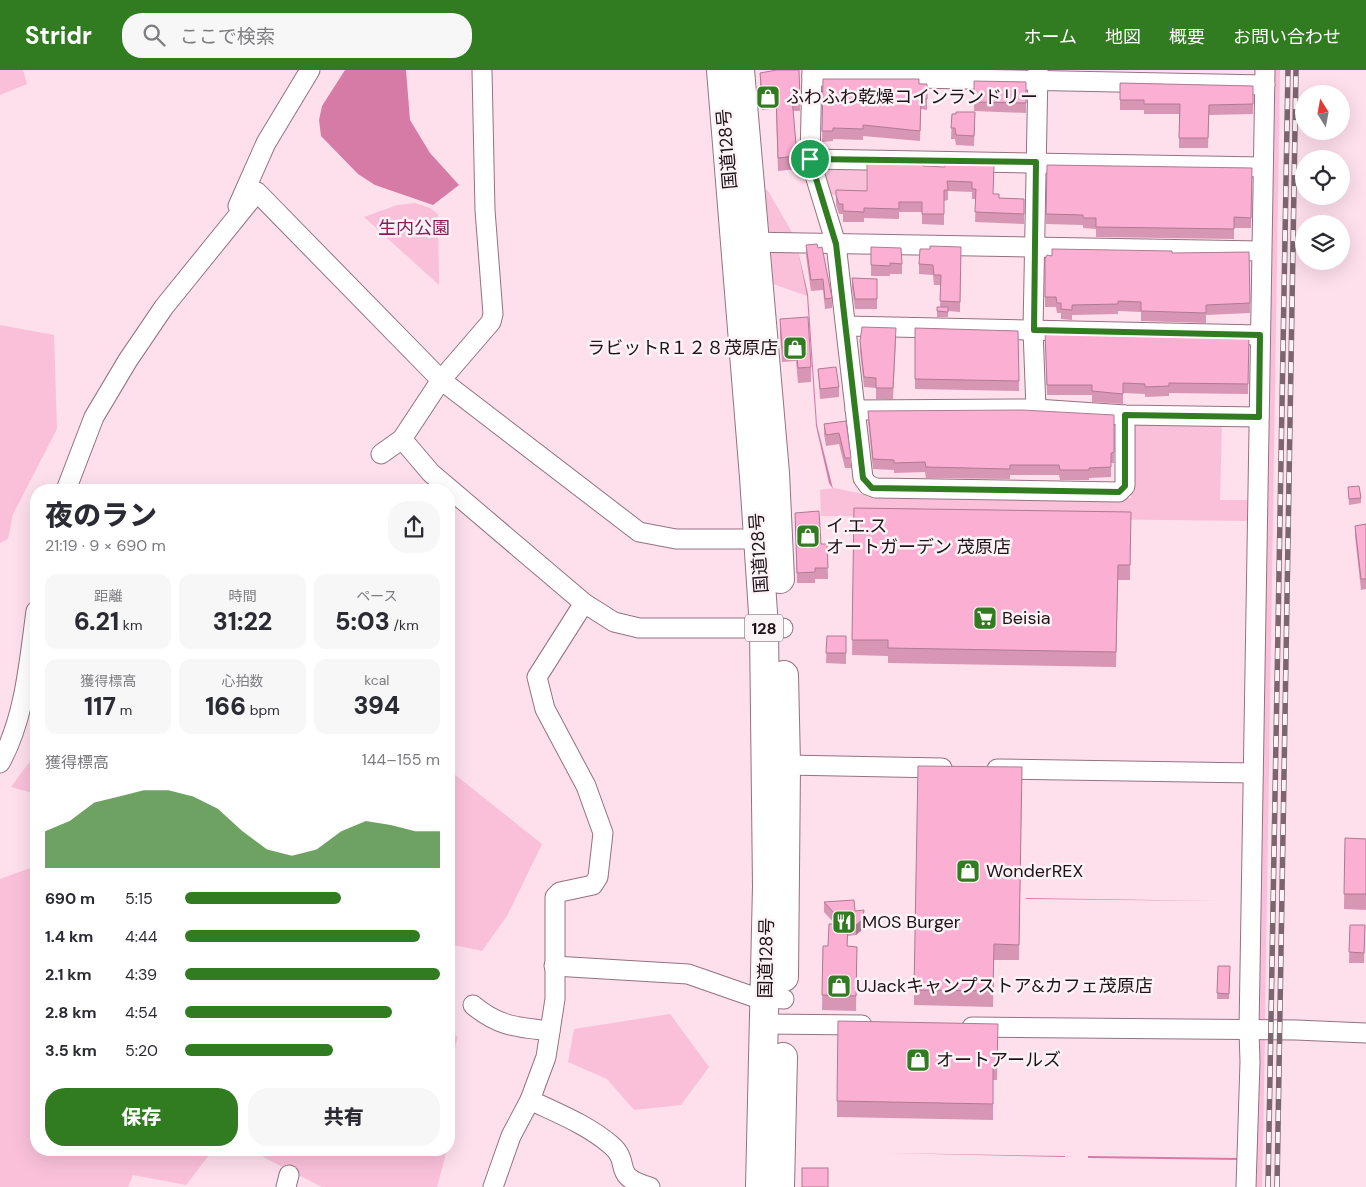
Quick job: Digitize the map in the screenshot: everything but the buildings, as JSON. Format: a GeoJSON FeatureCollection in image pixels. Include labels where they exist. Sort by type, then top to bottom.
{"type":"FeatureCollection","features":[{"type":"Feature","properties":{"kind":"highway","name":"国道128号"},"geometry":{"type":"LineString","coordinates":[[721,70],[775,473],[773,628],[767,786],[780,1187]]}},
{"type":"Feature","properties":{"kind":"highway","name":"国道128号"},"geometry":{"type":"LineString","coordinates":[[740,70],[745,242],[759,538],[773,628],[786,765],[774,1011],[760,1187]]}},
{"type":"Feature","properties":{"kind":"street"},"geometry":{"type":"LineString","coordinates":[[227,230],[266,143],[310,70]]}},
{"type":"Feature","properties":{"kind":"street"},"geometry":{"type":"LineString","coordinates":[[381,454],[402,439],[441,380],[491,322],[494,314],[485,210],[482,70]]}},
{"type":"Feature","properties":{"kind":"street"},"geometry":{"type":"LineString","coordinates":[[1125,415],[1125,486],[1119,492],[872,488],[865,482],[836,244],[810,159],[812,73],[1265,77],[1250,1062],[1246,1187]]}},
{"type":"Feature","properties":{"kind":"street"},"geometry":{"type":"LineString","coordinates":[[1036,409],[1034,246],[1038,75]]}},
{"type":"Feature","properties":{"kind":"street"},"geometry":{"type":"LineString","coordinates":[[810,159],[1263,167]]}},
{"type":"Feature","properties":{"kind":"street"},"geometry":{"type":"LineString","coordinates":[[68,484],[94,417],[128,360],[164,307],[257,192],[441,380],[638,532],[676,539],[759,538]]}},
{"type":"Feature","properties":{"kind":"street"},"geometry":{"type":"LineString","coordinates":[[745,242],[1261,251]]}},
{"type":"Feature","properties":{"kind":"street"},"geometry":{"type":"LineString","coordinates":[[846,326],[1260,335]]}},
{"type":"Feature","properties":{"kind":"street"},"geometry":{"type":"LineString","coordinates":[[855,410],[1036,409],[1125,415],[1259,417]]}},
{"type":"Feature","properties":{"kind":"street"},"geometry":{"type":"LineString","coordinates":[[402,439],[431,473],[444,484]]}},
{"type":"Feature","properties":{"kind":"street"},"geometry":{"type":"LineString","coordinates":[[455,493],[584,603],[614,622],[639,628],[773,628]]}},
{"type":"Feature","properties":{"kind":"street"},"geometry":{"type":"LineString","coordinates":[[493,1187],[511,1136],[530,1100],[546,1057],[555,999],[554,897],[560,892],[593,885],[598,877],[603,833],[586,786],[544,709],[537,677],[584,603]]}},
{"type":"Feature","properties":{"kind":"street"},"geometry":{"type":"LineString","coordinates":[[0,763],[15,730],[30,654]]}},
{"type":"Feature","properties":{"kind":"street"},"geometry":{"type":"LineString","coordinates":[[786,765],[962,768]]}},
{"type":"Feature","properties":{"kind":"street"},"geometry":{"type":"LineString","coordinates":[[980,768],[1253,773]]}},
{"type":"Feature","properties":{"kind":"street"},"geometry":{"type":"LineString","coordinates":[[554,966],[688,974],[754,997],[774,1011],[880,1026]]}},
{"type":"Feature","properties":{"kind":"street"},"geometry":{"type":"LineString","coordinates":[[473,1005],[488,1018],[507,1025],[550,1032]]}},
{"type":"Feature","properties":{"kind":"street"},"geometry":{"type":"LineString","coordinates":[[950,1026],[1366,1033]]}},
{"type":"Feature","properties":{"kind":"street"},"geometry":{"type":"LineString","coordinates":[[530,1100],[593,1132],[616,1151],[625,1175],[632,1182],[650,1187]]}},
{"type":"Feature","properties":{"kind":"green space"},"geometry":{"type":"Polygon","coordinates":[[[0,70],[23,70],[27,84],[0,95],[0,70]]]}},
{"type":"Feature","properties":{"kind":"green space"},"geometry":{"type":"Polygon","coordinates":[[[1270,70],[1280,70],[1265,1022],[1257,1021],[1270,70]]]}},
{"type":"Feature","properties":{"kind":"green space"},"geometry":{"type":"Polygon","coordinates":[[[824,165],[866,166],[866,195],[829,195],[821,169],[824,165]]]}},
{"type":"Feature","properties":{"kind":"green space"},"geometry":{"type":"Polygon","coordinates":[[[765,189],[768,191],[793,234],[769,232],[765,189]]]}},
{"type":"Feature","properties":{"kind":"green space","name":"生内公園"},"geometry":{"type":"Polygon","coordinates":[[[415,203],[430,208],[438,214],[439,285],[364,217],[397,205],[415,203]]]}},
{"type":"Feature","properties":{"kind":"green space"},"geometry":{"type":"Polygon","coordinates":[[[771,251],[798,251],[807,296],[773,284],[771,251]]]}},
{"type":"Feature","properties":{"kind":"green space"},"geometry":{"type":"Polygon","coordinates":[[[0,325],[54,335],[57,429],[13,514],[8,539],[0,543],[0,325]]]}},
{"type":"Feature","properties":{"kind":"green space"},"geometry":{"type":"Polygon","coordinates":[[[1135,422],[1222,423],[1220,500],[1251,500],[1251,521],[821,516],[820,490],[834,488],[863,494],[1131,498],[1132,425],[1135,422]]]}},
{"type":"Feature","properties":{"kind":"green space"},"geometry":{"type":"Polygon","coordinates":[[[30,761],[30,792],[11,787],[30,761]]]}},
{"type":"Feature","properties":{"kind":"green space"},"geometry":{"type":"Polygon","coordinates":[[[455,775],[542,844],[507,916],[482,951],[455,945],[455,775]]]}},
{"type":"Feature","properties":{"kind":"green space"},"geometry":{"type":"Polygon","coordinates":[[[30,868],[30,1156],[208,1156],[186,1185],[133,1175],[128,1187],[0,1187],[0,879],[30,868]]]}},
{"type":"Feature","properties":{"kind":"green space"},"geometry":{"type":"Polygon","coordinates":[[[670,1014],[709,1067],[681,1105],[634,1110],[607,1079],[568,1062],[574,1029],[670,1014]]]}},
{"type":"Feature","properties":{"kind":"green space"},"geometry":{"type":"Polygon","coordinates":[[[455,1035],[458,1037],[455,1048],[455,1035]]]}},
{"type":"Feature","properties":{"kind":"green space"},"geometry":{"type":"Polygon","coordinates":[[[1265,1038],[1262,1187],[1254,1187],[1255,1040],[1265,1038]]]}},
{"type":"Feature","properties":{"kind":"green space"},"geometry":{"type":"Polygon","coordinates":[[[445,1156],[437,1187],[322,1187],[263,1157],[445,1156]]]}},
{"type":"Feature","properties":{"kind":"shaded area"},"geometry":{"type":"Polygon","coordinates":[[[345,70],[406,70],[410,120],[430,153],[459,185],[433,205],[375,185],[358,174],[321,136],[319,120],[322,106],[345,70]]]}},
{"type":"Feature","properties":{"kind":"shaded area"},"geometry":{"type":"Polygon","coordinates":[[[798,251],[808,294],[817,425],[833,489],[829,483],[816,426],[807,296],[798,251]]]}},
{"type":"Feature","properties":{"kind":"shaded area"},"geometry":{"type":"Polygon","coordinates":[[[1025,898],[1219,901],[1027,899],[1025,898]]]}},
{"type":"Feature","properties":{"kind":"shaded area"},"geometry":{"type":"Polygon","coordinates":[[[889,1153],[1065,1156],[1065,1157],[889,1153]]]}},
{"type":"Feature","properties":{"kind":"shaded area"},"geometry":{"type":"Polygon","coordinates":[[[1088,1156],[1240,1158],[1240,1160],[1088,1158],[1088,1156]]]}},
{"type":"Feature","properties":{"kind":"railway"},"geometry":{"type":"LineString","coordinates":[[1268,1187],[1288,70]]}},
{"type":"Feature","properties":{"kind":"railway"},"geometry":{"type":"LineString","coordinates":[[1277,1187],[1296,70]]}},
{"type":"Feature","properties":{"kind":"place","name":"ふわふわ乾燥コインランドリー"},"geometry":{"type":"Point","coordinates":[768,97]}},
{"type":"Feature","properties":{"kind":"place","name":"ラビットR１２８茂原店"},"geometry":{"type":"Point","coordinates":[795,348]}},
{"type":"Feature","properties":{"kind":"place","name":"イ.エ.ス オートガーデン 茂原店"},"geometry":{"type":"Point","coordinates":[808,536]}},
{"type":"Feature","properties":{"kind":"place","name":"Beisia"},"geometry":{"type":"Point","coordinates":[985,618]}},
{"type":"Feature","properties":{"kind":"place","name":"WonderREX"},"geometry":{"type":"Point","coordinates":[968,871]}},
{"type":"Feature","properties":{"kind":"place","name":"MOS Burger"},"geometry":{"type":"Point","coordinates":[844,922]}},
{"type":"Feature","properties":{"kind":"place","name":"UJackキャンプストア&カフェ茂原店"},"geometry":{"type":"Point","coordinates":[839,986]}},
{"type":"Feature","properties":{"kind":"place","name":"オートアールズ"},"geometry":{"type":"Point","coordinates":[918,1060]}},
{"type":"Feature","properties":{"kind":"route"},"geometry":{"type":"LineString","coordinates":[[810,159],[1036,162],[1034,330],[1260,335],[1259,417],[1125,415],[1125,486],[1119,492],[872,488],[863,478],[836,244],[810,159]]}}]}
